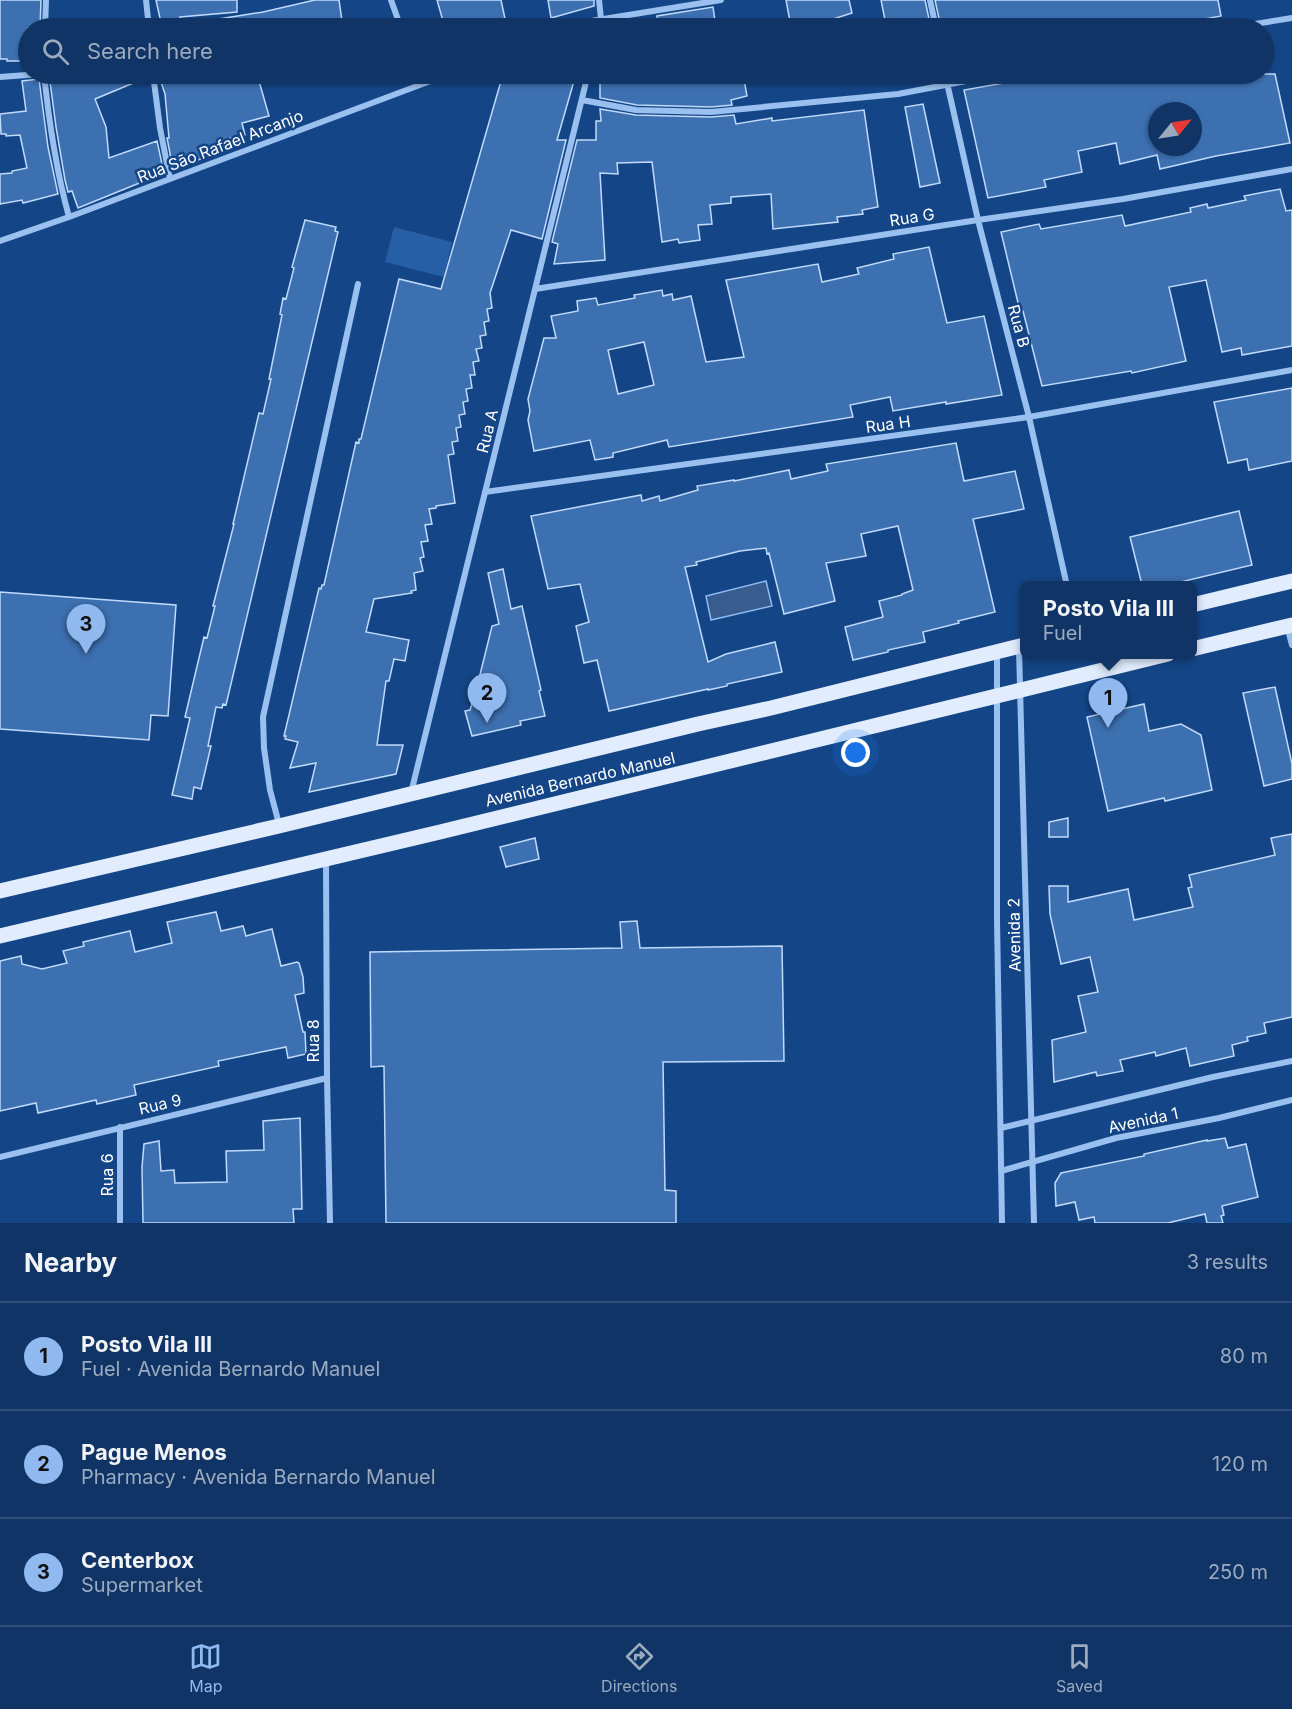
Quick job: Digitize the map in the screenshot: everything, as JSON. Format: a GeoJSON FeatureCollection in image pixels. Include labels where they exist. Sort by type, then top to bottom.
{"type":"FeatureCollection","features":[{"type":"Feature","properties":{"kind":"main road"},"geometry":{"type":"LineString","coordinates":[[1197,604],[1292,581]]}},
{"type":"Feature","properties":{"kind":"main road"},"geometry":{"type":"LineString","coordinates":[[1197,648],[1290,625]]}},
{"type":"Feature","properties":{"kind":"main road","name":"Avenida Bernardo Manuel"},"geometry":{"type":"LineString","coordinates":[[0,891],[279,826],[1020,646]]}},
{"type":"Feature","properties":{"kind":"main road","name":"Avenida Bernardo Manuel"},"geometry":{"type":"LineString","coordinates":[[0,936],[1147,659]]}},
{"type":"Feature","properties":{"kind":"street"},"geometry":{"type":"LineString","coordinates":[[45,18],[46,0]]}},
{"type":"Feature","properties":{"kind":"street"},"geometry":{"type":"LineString","coordinates":[[146,0],[148,18]]}},
{"type":"Feature","properties":{"kind":"street"},"geometry":{"type":"LineString","coordinates":[[391,0],[397,18]]}},
{"type":"Feature","properties":{"kind":"street"},"geometry":{"type":"LineString","coordinates":[[599,0],[601,18]]}},
{"type":"Feature","properties":{"kind":"street"},"geometry":{"type":"LineString","coordinates":[[607,18],[721,0]]}},
{"type":"Feature","properties":{"kind":"street"},"geometry":{"type":"LineString","coordinates":[[930,0],[934,18]]}},
{"type":"Feature","properties":{"kind":"street"},"geometry":{"type":"LineString","coordinates":[[1274,21],[1292,18]]}},
{"type":"Feature","properties":{"kind":"street"},"geometry":{"type":"LineString","coordinates":[[0,77],[18,76]]}},
{"type":"Feature","properties":{"kind":"street"},"geometry":{"type":"LineString","coordinates":[[43,84],[52,144],[69,217]]}},
{"type":"Feature","properties":{"kind":"street"},"geometry":{"type":"LineString","coordinates":[[154,84],[170,179]]}},
{"type":"Feature","properties":{"kind":"street","name":"Rua São Rafael Arcanjo"},"geometry":{"type":"LineString","coordinates":[[0,241],[421,84]]}},
{"type":"Feature","properties":{"kind":"street","name":"Rua A"},"geometry":{"type":"LineString","coordinates":[[410,794],[586,84]]}},
{"type":"Feature","properties":{"kind":"street"},"geometry":{"type":"LineString","coordinates":[[582,100],[636,110],[711,112],[898,94],[953,84]]}},
{"type":"Feature","properties":{"kind":"street","name":"Rua B"},"geometry":{"type":"LineString","coordinates":[[948,85],[978,220],[1029,417],[1066,581]]}},
{"type":"Feature","properties":{"kind":"street","name":"Rua G"},"geometry":{"type":"LineString","coordinates":[[536,289],[1123,199],[1292,169]]}},
{"type":"Feature","properties":{"kind":"street"},"geometry":{"type":"LineString","coordinates":[[279,826],[270,790],[264,748],[263,717],[358,284]]}},
{"type":"Feature","properties":{"kind":"street","name":"Rua H"},"geometry":{"type":"LineString","coordinates":[[485,492],[1029,417],[1292,370]]}},
{"type":"Feature","properties":{"kind":"street"},"geometry":{"type":"LineString","coordinates":[[1290,625],[1292,645]]}},
{"type":"Feature","properties":{"kind":"street","name":"Avenida 2"},"geometry":{"type":"LineString","coordinates":[[997,651],[997,919],[1002,1223]]}},
{"type":"Feature","properties":{"kind":"street","name":"Avenida 2"},"geometry":{"type":"LineString","coordinates":[[1021,659],[1020,690],[1034,1223]]}},
{"type":"Feature","properties":{"kind":"street","name":"Rua 8"},"geometry":{"type":"LineString","coordinates":[[326,859],[330,1223]]}},
{"type":"Feature","properties":{"kind":"street","name":"Avenida 1"},"geometry":{"type":"LineString","coordinates":[[1001,1128],[1292,1060]]}},
{"type":"Feature","properties":{"kind":"street","name":"Rua 9"},"geometry":{"type":"LineString","coordinates":[[0,1157],[327,1078]]}},
{"type":"Feature","properties":{"kind":"street","name":"Avenida 1"},"geometry":{"type":"LineString","coordinates":[[1001,1171],[1116,1138],[1220,1118],[1292,1100]]}},
{"type":"Feature","properties":{"kind":"street","name":"Rua 6"},"geometry":{"type":"LineString","coordinates":[[120,1127],[120,1223]]}},
{"type":"Feature","properties":{"kind":"shaded area"},"geometry":{"type":"Polygon","coordinates":[[[394,227],[452,242],[444,277],[385,262],[394,227]]]}},
{"type":"Feature","properties":{"kind":"shaded area"},"geometry":{"type":"Polygon","coordinates":[[[766,581],[772,606],[711,620],[706,596],[766,581]]]}},
{"type":"Feature","properties":{"kind":"building"},"geometry":{"type":"Polygon","coordinates":[[[0,0],[41,0],[40,18],[18,18],[18,61],[0,59],[0,0]]]}},
{"type":"Feature","properties":{"kind":"building"},"geometry":{"type":"Polygon","coordinates":[[[156,0],[237,0],[237,12],[160,18],[156,0]]]}},
{"type":"Feature","properties":{"kind":"building"},"geometry":{"type":"Polygon","coordinates":[[[315,0],[339,0],[342,18],[225,18],[315,0]]]}},
{"type":"Feature","properties":{"kind":"building"},"geometry":{"type":"Polygon","coordinates":[[[437,0],[501,0],[505,18],[442,18],[437,0]]]}},
{"type":"Feature","properties":{"kind":"building"},"geometry":{"type":"Polygon","coordinates":[[[548,0],[594,0],[594,6],[551,18],[548,0]]]}},
{"type":"Feature","properties":{"kind":"building"},"geometry":{"type":"Polygon","coordinates":[[[786,0],[849,0],[852,13],[836,18],[789,18],[786,0]]]}},
{"type":"Feature","properties":{"kind":"building"},"geometry":{"type":"Polygon","coordinates":[[[881,0],[925,0],[929,18],[885,18],[881,0]]]}},
{"type":"Feature","properties":{"kind":"building"},"geometry":{"type":"Polygon","coordinates":[[[935,0],[1218,0],[1221,16],[1210,18],[939,18],[935,0]]]}},
{"type":"Feature","properties":{"kind":"building"},"geometry":{"type":"Polygon","coordinates":[[[713,7],[715,18],[657,18],[657,16],[713,7]]]}},
{"type":"Feature","properties":{"kind":"building"},"geometry":{"type":"Polygon","coordinates":[[[1275,74],[1290,143],[1160,169],[1157,156],[1202,156],[1202,102],[1148,102],[1148,156],[1153,156],[1120,164],[1116,143],[1078,151],[1082,172],[1044,180],[1046,187],[988,198],[964,90],[998,84],[1274,84],[1275,74]]]}},
{"type":"Feature","properties":{"kind":"building"},"geometry":{"type":"Polygon","coordinates":[[[22,84],[40,84],[48,147],[58,194],[23,203],[22,200],[0,204],[0,174],[27,168],[20,135],[1,134],[0,114],[26,111],[22,84]]]}},
{"type":"Feature","properties":{"kind":"building"},"geometry":{"type":"Polygon","coordinates":[[[50,84],[131,84],[95,99],[106,127],[109,158],[157,141],[164,173],[78,208],[72,191],[68,192],[50,84]]]}},
{"type":"Feature","properties":{"kind":"building"},"geometry":{"type":"Polygon","coordinates":[[[162,84],[260,84],[269,116],[242,123],[245,135],[218,141],[220,152],[173,169],[167,138],[169,138],[165,94],[162,84]]]}},
{"type":"Feature","properties":{"kind":"building"},"geometry":{"type":"Polygon","coordinates":[[[500,84],[573,84],[557,140],[566,140],[542,239],[511,230],[490,293],[492,308],[487,309],[489,321],[484,322],[486,335],[480,336],[482,348],[476,349],[479,361],[473,362],[475,375],[470,375],[472,388],[466,389],[468,401],[463,402],[465,414],[459,415],[461,427],[456,428],[458,441],[452,442],[454,454],[448,455],[455,503],[429,509],[432,524],[425,525],[428,541],[421,542],[424,557],[420,558],[423,571],[414,573],[416,590],[411,591],[412,593],[374,599],[366,632],[409,640],[405,661],[394,659],[389,681],[386,681],[377,745],[403,745],[396,774],[309,792],[316,763],[290,768],[298,742],[285,739],[286,736],[284,736],[319,588],[321,589],[324,585],[356,442],[359,443],[361,439],[399,279],[441,289],[500,84]]]}},
{"type":"Feature","properties":{"kind":"building"},"geometry":{"type":"Polygon","coordinates":[[[600,84],[745,84],[747,96],[731,100],[732,105],[711,107],[637,105],[600,98],[600,84]]]}},
{"type":"Feature","properties":{"kind":"building"},"geometry":{"type":"Polygon","coordinates":[[[923,104],[940,183],[920,187],[905,107],[923,104]]]}},
{"type":"Feature","properties":{"kind":"building"},"geometry":{"type":"Polygon","coordinates":[[[600,109],[636,115],[711,117],[734,115],[736,124],[772,118],[772,121],[864,110],[878,207],[862,210],[863,214],[837,217],[838,222],[773,229],[771,194],[731,197],[731,203],[710,205],[712,224],[698,225],[700,240],[679,243],[678,239],[662,242],[652,162],[617,163],[618,174],[600,173],[605,260],[554,264],[558,244],[552,242],[577,140],[596,140],[596,121],[601,121],[600,109]]]}},
{"type":"Feature","properties":{"kind":"building"},"geometry":{"type":"Polygon","coordinates":[[[1280,189],[1286,211],[1292,210],[1292,346],[1242,355],[1241,348],[1222,352],[1206,280],[1169,287],[1186,361],[1132,373],[1131,371],[1042,386],[1023,311],[1020,311],[1001,232],[1039,224],[1041,229],[1122,215],[1125,226],[1191,212],[1190,208],[1207,204],[1208,208],[1246,200],[1244,196],[1280,189]]]}},
{"type":"Feature","properties":{"kind":"building"},"geometry":{"type":"Polygon","coordinates":[[[305,220],[336,227],[335,231],[338,232],[226,705],[223,704],[222,708],[216,707],[208,746],[211,746],[201,789],[194,787],[192,799],[172,795],[190,718],[185,717],[204,637],[207,638],[215,606],[213,606],[259,413],[263,414],[271,379],[269,379],[282,315],[280,314],[283,298],[286,299],[305,220]]]}},
{"type":"Feature","properties":{"kind":"building"},"geometry":{"type":"Polygon","coordinates":[[[929,247],[947,323],[984,316],[1002,395],[893,411],[890,397],[850,405],[853,417],[669,447],[667,440],[613,453],[613,457],[595,460],[590,440],[534,451],[528,420],[530,411],[528,399],[544,338],[556,338],[551,316],[578,311],[577,301],[596,298],[598,305],[662,290],[663,296],[672,294],[673,300],[691,296],[706,362],[744,357],[726,280],[818,264],[822,282],[859,274],[857,268],[894,259],[893,254],[929,247]],[[644,342],[608,350],[618,394],[654,385],[644,342]]]}},
{"type":"Feature","properties":{"kind":"building"},"geometry":{"type":"Polygon","coordinates":[[[1292,388],[1292,461],[1249,470],[1247,459],[1228,463],[1214,402],[1292,388]]]}},
{"type":"Feature","properties":{"kind":"building"},"geometry":{"type":"Polygon","coordinates":[[[956,443],[964,481],[1015,471],[1024,509],[973,519],[995,612],[923,632],[925,642],[853,660],[845,627],[883,617],[879,601],[913,590],[898,526],[861,534],[866,556],[826,563],[835,601],[784,614],[766,548],[740,551],[696,562],[697,565],[685,567],[708,662],[726,654],[775,642],[782,672],[609,711],[597,660],[584,663],[576,626],[589,622],[580,584],[548,589],[531,516],[641,495],[642,501],[659,496],[660,501],[698,490],[697,486],[789,470],[791,479],[828,471],[826,464],[956,443]]]}},
{"type":"Feature","properties":{"kind":"building"},"geometry":{"type":"Polygon","coordinates":[[[1239,511],[1252,565],[1185,581],[1141,581],[1130,537],[1239,511]]]}},
{"type":"Feature","properties":{"kind":"building"},"geometry":{"type":"Polygon","coordinates":[[[503,569],[511,609],[522,606],[545,716],[520,721],[521,725],[472,736],[465,711],[470,710],[492,626],[499,624],[488,573],[503,569]]]}},
{"type":"Feature","properties":{"kind":"building"},"geometry":{"type":"Polygon","coordinates":[[[0,592],[176,605],[168,716],[151,715],[149,740],[0,729],[0,592]]]}},
{"type":"Feature","properties":{"kind":"building"},"geometry":{"type":"Polygon","coordinates":[[[1275,687],[1292,764],[1292,779],[1264,786],[1243,693],[1275,687]]]}},
{"type":"Feature","properties":{"kind":"building"},"geometry":{"type":"Polygon","coordinates":[[[1144,704],[1149,731],[1181,724],[1201,735],[1212,790],[1108,811],[1087,717],[1144,704]]]}},
{"type":"Feature","properties":{"kind":"building"},"geometry":{"type":"Polygon","coordinates":[[[1068,818],[1068,837],[1049,837],[1049,822],[1068,818]]]}},
{"type":"Feature","properties":{"kind":"building"},"geometry":{"type":"Polygon","coordinates":[[[1292,834],[1292,1017],[1264,1023],[1266,1033],[1247,1037],[1248,1041],[1232,1045],[1234,1056],[1190,1066],[1186,1048],[1156,1056],[1155,1052],[1120,1060],[1123,1071],[1097,1076],[1096,1072],[1054,1082],[1052,1040],[1086,1032],[1078,996],[1098,992],[1090,957],[1061,964],[1050,914],[1049,886],[1068,886],[1068,902],[1128,889],[1134,920],[1193,907],[1188,888],[1192,887],[1189,875],[1275,855],[1271,838],[1292,834]]]}},
{"type":"Feature","properties":{"kind":"building"},"geometry":{"type":"Polygon","coordinates":[[[535,838],[539,859],[506,867],[500,847],[535,838]]]}},
{"type":"Feature","properties":{"kind":"building"},"geometry":{"type":"Polygon","coordinates":[[[216,912],[221,931],[243,926],[246,936],[272,929],[281,966],[299,963],[304,993],[295,995],[303,1032],[305,1032],[306,1054],[288,1058],[286,1047],[218,1061],[219,1066],[134,1085],[136,1095],[97,1104],[96,1100],[38,1113],[36,1103],[0,1111],[0,961],[21,956],[22,964],[42,969],[67,963],[63,951],[84,946],[83,942],[130,931],[135,952],[172,943],[167,922],[216,912]]]}},
{"type":"Feature","properties":{"kind":"building"},"geometry":{"type":"Polygon","coordinates":[[[637,921],[640,948],[782,946],[784,1061],[663,1062],[665,1190],[676,1191],[676,1223],[386,1223],[384,1066],[371,1067],[370,952],[622,948],[620,922],[637,921]]]}},
{"type":"Feature","properties":{"kind":"building"},"geometry":{"type":"Polygon","coordinates":[[[300,1118],[302,1209],[293,1209],[294,1223],[143,1223],[144,1144],[159,1141],[161,1171],[174,1170],[175,1183],[227,1182],[226,1151],[264,1150],[263,1121],[300,1118]]]}},
{"type":"Feature","properties":{"kind":"building"},"geometry":{"type":"Polygon","coordinates":[[[1225,1138],[1228,1148],[1246,1144],[1258,1197],[1222,1206],[1223,1223],[1207,1223],[1205,1214],[1168,1223],[1095,1223],[1094,1217],[1079,1220],[1075,1202],[1056,1206],[1055,1183],[1061,1173],[1207,1140],[1225,1138]]]}},
{"type":"Feature","properties":{"kind":"place","name":"Centerbox"},"geometry":{"type":"Point","coordinates":[86,654]}},
{"type":"Feature","properties":{"kind":"place","name":"Pague Menos"},"geometry":{"type":"Point","coordinates":[487,723]}},
{"type":"Feature","properties":{"kind":"place","name":"Posto Vila III"},"geometry":{"type":"Point","coordinates":[1108,728]}}]}
